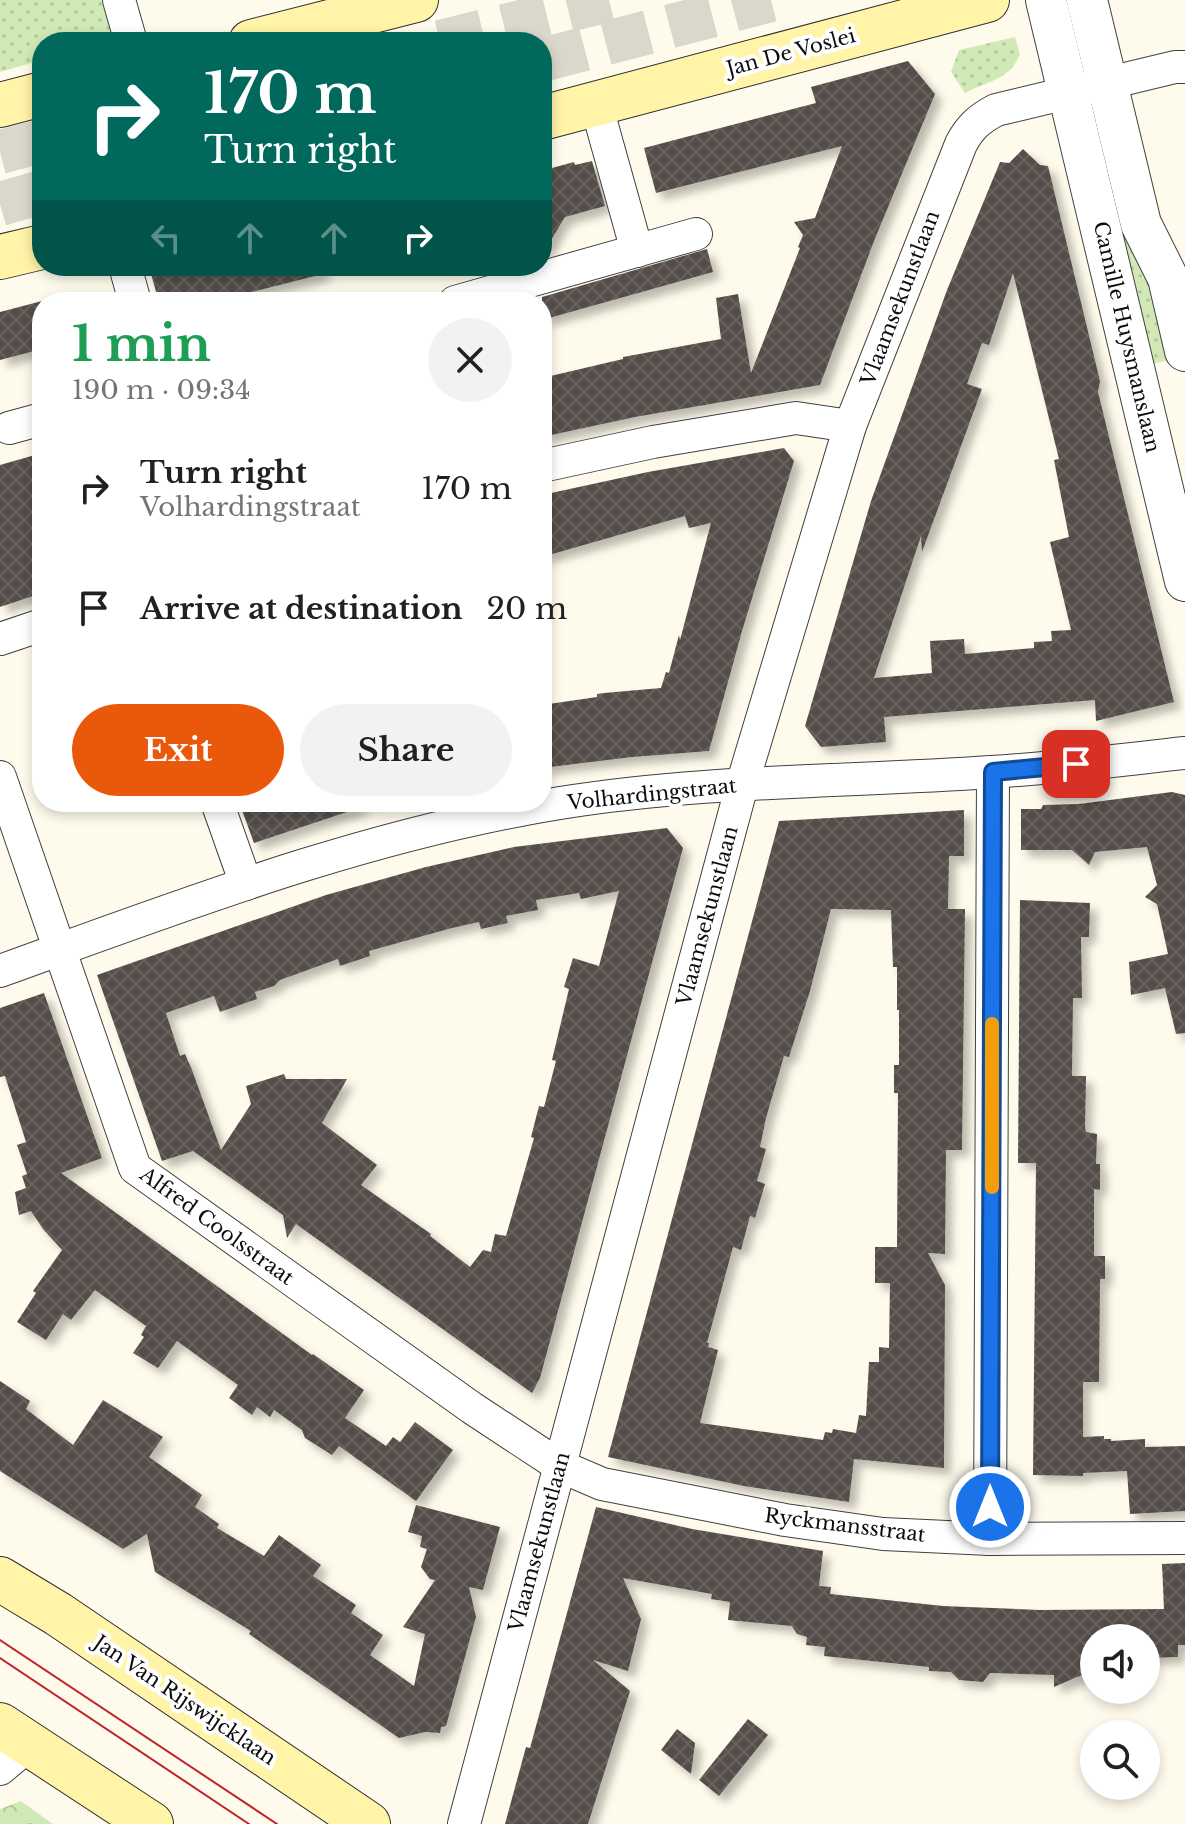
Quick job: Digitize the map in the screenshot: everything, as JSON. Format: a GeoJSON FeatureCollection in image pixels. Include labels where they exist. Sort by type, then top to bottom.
{"type":"FeatureCollection","features":[{"type":"Feature","properties":{"kind":"main road"},"geometry":{"type":"LineString","coordinates":[[290,32],[416,0]]}},
{"type":"Feature","properties":{"kind":"main road","name":"Jan De Voslei"},"geometry":{"type":"LineString","coordinates":[[552,115],[987,0]]}},
{"type":"Feature","properties":{"kind":"main road"},"geometry":{"type":"LineString","coordinates":[[0,105],[32,97]]}},
{"type":"Feature","properties":{"kind":"main road"},"geometry":{"type":"LineString","coordinates":[[0,257],[32,249]]}},
{"type":"Feature","properties":{"kind":"main road","name":"Jan Van Rijswijcklaan"},"geometry":{"type":"LineString","coordinates":[[0,1579],[84,1632],[368,1824]]}},
{"type":"Feature","properties":{"kind":"main road"},"geometry":{"type":"LineString","coordinates":[[10,1746],[151,1824]]}},
{"type":"Feature","properties":{"kind":"street"},"geometry":{"type":"LineString","coordinates":[[119,0],[128,32]]}},
{"type":"Feature","properties":{"kind":"street","name":"Camille Huysmanslaan"},"geometry":{"type":"LineString","coordinates":[[1046,0],[1087,88],[1141,224],[1168,278],[1185,351]]}},
{"type":"Feature","properties":{"kind":"street","name":"Camille Huysmanslaan"},"geometry":{"type":"LineString","coordinates":[[1087,0],[1087,88],[1185,581]]}},
{"type":"Feature","properties":{"kind":"street","name":"Vlaamsekunstlaan"},"geometry":{"type":"LineString","coordinates":[[464,1824],[742,785],[850,426],[961,144],[969,129],[996,110],[1185,67]]}},
{"type":"Feature","properties":{"kind":"street"},"geometry":{"type":"LineString","coordinates":[[596,104],[637,251]]}},
{"type":"Feature","properties":{"kind":"street"},"geometry":{"type":"LineString","coordinates":[[552,275],[696,234]]}},
{"type":"Feature","properties":{"kind":"street"},"geometry":{"type":"LineString","coordinates":[[491,292],[548,276]]}},
{"type":"Feature","properties":{"kind":"street"},"geometry":{"type":"LineString","coordinates":[[552,464],[653,442],[796,418],[850,426]]}},
{"type":"Feature","properties":{"kind":"street"},"geometry":{"type":"LineString","coordinates":[[9,428],[32,422]]}},
{"type":"Feature","properties":{"kind":"street"},"geometry":{"type":"LineString","coordinates":[[0,639],[32,628]]}},
{"type":"Feature","properties":{"kind":"street","name":"Volhardingstraat"},"geometry":{"type":"LineString","coordinates":[[552,805],[742,785],[993,772],[1185,753]]}},
{"type":"Feature","properties":{"kind":"street"},"geometry":{"type":"LineString","coordinates":[[990,1539],[993,772]]}},
{"type":"Feature","properties":{"kind":"street","name":"Alfred Coolsstraat"},"geometry":{"type":"LineString","coordinates":[[0,777],[135,1168],[472,1408],[560,1466]]}},
{"type":"Feature","properties":{"kind":"street"},"geometry":{"type":"LineString","coordinates":[[221,812],[246,884]]}},
{"type":"Feature","properties":{"kind":"street","name":"Volhardingstraat"},"geometry":{"type":"LineString","coordinates":[[0,971],[246,884],[368,845],[514,812]]}},
{"type":"Feature","properties":{"kind":"street","name":"Ryckmansstraat"},"geometry":{"type":"LineString","coordinates":[[560,1466],[602,1484],[785,1520],[883,1534],[990,1539],[1185,1538]]}},
{"type":"Feature","properties":{"kind":"green space"},"geometry":{"type":"Polygon","coordinates":[[[0,0],[108,0],[114,32],[32,32],[32,63],[0,72],[0,0]]]}},
{"type":"Feature","properties":{"kind":"green space"},"geometry":{"type":"Polygon","coordinates":[[[1015,37],[1020,54],[1016,63],[1004,75],[965,93],[951,72],[959,50],[1015,37]]]}},
{"type":"Feature","properties":{"kind":"green space"},"geometry":{"type":"Polygon","coordinates":[[[1108,153],[1151,285],[1169,360],[1145,366],[1094,157],[1108,153]]]}},
{"type":"Feature","properties":{"kind":"green space"},"geometry":{"type":"Polygon","coordinates":[[[21,1801],[53,1824],[0,1824],[0,1809],[21,1801]]]}},
{"type":"Feature","properties":{"kind":"building"},"geometry":{"type":"Polygon","coordinates":[[[908,61],[935,94],[874,241],[820,385],[552,435],[552,376],[623,357],[721,339],[716,298],[738,294],[751,373],[800,248],[803,235],[794,222],[815,218],[842,146],[656,193],[644,148],[816,103],[811,87],[908,61]]]}},
{"type":"Feature","properties":{"kind":"building"},"geometry":{"type":"Polygon","coordinates":[[[1023,149],[1040,165],[1048,166],[1100,381],[1098,392],[1174,702],[1096,721],[1095,700],[884,717],[886,742],[821,747],[805,726],[871,501],[947,290],[1000,162],[1009,163],[1023,149]],[[1013,273],[989,345],[982,343],[967,384],[982,389],[922,552],[921,536],[874,678],[932,673],[930,641],[964,639],[965,654],[1034,648],[1034,642],[1052,641],[1051,631],[1071,630],[1050,542],[1069,537],[1054,460],[1059,459],[1013,273]]]}},
{"type":"Feature","properties":{"kind":"building"},"geometry":{"type":"Polygon","coordinates":[[[592,161],[605,206],[565,217],[552,238],[552,168],[574,162],[575,165],[592,161]]]}},
{"type":"Feature","properties":{"kind":"building"},"geometry":{"type":"Polygon","coordinates":[[[707,249],[713,272],[552,317],[552,294],[707,249]]]}},
{"type":"Feature","properties":{"kind":"building"},"geometry":{"type":"Polygon","coordinates":[[[152,276],[315,276],[252,292],[156,292],[152,276]]]}},
{"type":"Feature","properties":{"kind":"building"},"geometry":{"type":"Polygon","coordinates":[[[32,304],[32,352],[0,360],[0,312],[32,304]]]}},
{"type":"Feature","properties":{"kind":"building"},"geometry":{"type":"Polygon","coordinates":[[[784,448],[794,461],[709,751],[552,767],[552,704],[597,697],[597,694],[604,693],[661,688],[666,672],[669,673],[679,635],[680,640],[711,523],[689,528],[685,516],[552,554],[552,493],[784,448]]]}},
{"type":"Feature","properties":{"kind":"building"},"geometry":{"type":"Polygon","coordinates":[[[32,456],[32,596],[0,607],[0,465],[32,456]]]}},
{"type":"Feature","properties":{"kind":"building"},"geometry":{"type":"Polygon","coordinates":[[[1172,792],[1185,795],[1185,1033],[1176,1034],[1165,988],[1131,995],[1129,962],[1168,954],[1157,904],[1145,897],[1157,885],[1147,847],[1095,852],[1089,865],[1072,850],[1021,850],[1021,809],[1172,792]]]}},
{"type":"Feature","properties":{"kind":"building"},"geometry":{"type":"Polygon","coordinates":[[[964,810],[964,856],[949,856],[948,909],[965,909],[962,1150],[946,1150],[945,1254],[928,1253],[945,1285],[944,1468],[854,1459],[849,1502],[744,1486],[608,1457],[779,821],[964,810]],[[831,909],[810,991],[789,1057],[784,1056],[766,1118],[760,1147],[766,1149],[757,1181],[765,1184],[755,1218],[750,1216],[741,1250],[733,1247],[707,1343],[708,1347],[718,1350],[700,1423],[823,1440],[825,1432],[832,1433],[833,1429],[856,1433],[859,1415],[866,1416],[869,1362],[879,1362],[879,1347],[889,1348],[890,1283],[875,1283],[875,1247],[897,1247],[898,1093],[894,1093],[894,1065],[899,1065],[899,1010],[897,967],[893,967],[891,910],[831,909]]]}},
{"type":"Feature","properties":{"kind":"building"},"geometry":{"type":"Polygon","coordinates":[[[243,812],[347,812],[254,843],[243,812]]]}},
{"type":"Feature","properties":{"kind":"building"},"geometry":{"type":"Polygon","coordinates":[[[667,828],[683,848],[540,1378],[532,1393],[296,1224],[287,1238],[283,1215],[193,1151],[162,1161],[97,975],[326,895],[514,847],[667,828]],[[619,891],[581,899],[579,893],[536,900],[538,910],[506,916],[508,923],[481,929],[479,922],[452,928],[369,951],[370,956],[340,966],[338,959],[280,980],[274,986],[255,992],[257,999],[220,1012],[214,996],[166,1013],[180,1056],[185,1054],[192,1070],[221,1150],[251,1104],[246,1086],[284,1074],[286,1079],[347,1079],[322,1123],[377,1165],[361,1185],[431,1234],[470,1267],[483,1250],[491,1252],[495,1234],[506,1236],[534,1138],[531,1137],[539,1106],[544,1107],[556,1061],[552,1060],[569,989],[564,987],[573,958],[599,966],[619,891]]]}},
{"type":"Feature","properties":{"kind":"building"},"geometry":{"type":"Polygon","coordinates":[[[1020,900],[1090,903],[1089,937],[1081,937],[1082,998],[1073,998],[1072,1076],[1086,1076],[1085,1128],[1086,1132],[1097,1134],[1096,1164],[1100,1164],[1100,1190],[1094,1189],[1094,1256],[1105,1256],[1105,1279],[1100,1279],[1099,1382],[1083,1382],[1083,1437],[1104,1436],[1104,1439],[1111,1441],[1145,1439],[1145,1447],[1185,1446],[1185,1511],[1130,1514],[1127,1471],[1083,1473],[1083,1476],[1033,1475],[1036,1163],[1018,1163],[1020,900]]]}},
{"type":"Feature","properties":{"kind":"building"},"geometry":{"type":"Polygon","coordinates":[[[44,993],[102,1158],[61,1173],[364,1390],[345,1418],[386,1446],[393,1437],[400,1442],[415,1422],[453,1450],[416,1501],[339,1446],[332,1455],[305,1438],[302,1430],[274,1410],[270,1417],[257,1407],[252,1415],[229,1398],[238,1385],[177,1341],[158,1368],[133,1353],[144,1337],[141,1335],[146,1326],[95,1290],[71,1320],[63,1314],[46,1340],[17,1322],[36,1293],[33,1291],[62,1250],[31,1211],[19,1215],[15,1192],[26,1188],[22,1176],[27,1174],[17,1145],[26,1142],[5,1076],[0,1077],[0,1008],[44,993]]]}},
{"type":"Feature","properties":{"kind":"building"},"geometry":{"type":"Polygon","coordinates":[[[0,1381],[30,1401],[26,1409],[73,1445],[103,1400],[163,1437],[149,1457],[202,1495],[195,1507],[219,1524],[217,1528],[264,1556],[279,1535],[321,1565],[313,1576],[356,1605],[351,1613],[383,1635],[370,1655],[414,1686],[425,1634],[403,1627],[435,1580],[430,1579],[421,1567],[427,1549],[420,1547],[422,1536],[408,1532],[416,1505],[500,1527],[483,1590],[469,1587],[476,1617],[446,1726],[441,1727],[440,1733],[425,1732],[399,1738],[249,1634],[251,1631],[155,1572],[147,1534],[123,1549],[0,1471],[0,1381]]]}},
{"type":"Feature","properties":{"kind":"building"},"geometry":{"type":"Polygon","coordinates":[[[596,1507],[692,1529],[823,1551],[819,1586],[831,1587],[830,1594],[943,1606],[1040,1610],[1164,1609],[1162,1564],[1185,1563],[1185,1645],[1178,1645],[1178,1657],[1160,1658],[1160,1624],[1080,1624],[1080,1676],[1054,1687],[1054,1675],[990,1673],[983,1682],[959,1680],[951,1672],[929,1671],[929,1667],[824,1656],[825,1647],[806,1645],[807,1637],[797,1634],[792,1626],[728,1620],[730,1602],[711,1599],[712,1594],[623,1578],[641,1619],[628,1671],[593,1660],[630,1691],[588,1824],[505,1824],[526,1747],[530,1748],[596,1507]]]}},
{"type":"Feature","properties":{"kind":"building"},"geometry":{"type":"Polygon","coordinates":[[[748,1719],[768,1735],[719,1796],[699,1780],[748,1719]]]}},
{"type":"Feature","properties":{"kind":"building"},"geometry":{"type":"Polygon","coordinates":[[[677,1729],[695,1743],[691,1774],[661,1750],[677,1729]]]}},
{"type":"Feature","properties":{"kind":"tunnel"},"geometry":{"type":"LineString","coordinates":[[480,32],[609,0]]}},
{"type":"Feature","properties":{"kind":"tunnel"},"geometry":{"type":"LineString","coordinates":[[552,57],[771,0]]}},
{"type":"Feature","properties":{"kind":"tunnel"},"geometry":{"type":"LineString","coordinates":[[0,152],[32,144]]}},
{"type":"Feature","properties":{"kind":"tunnel"},"geometry":{"type":"LineString","coordinates":[[0,204],[32,195]]}},
{"type":"Feature","properties":{"kind":"tram line"},"geometry":{"type":"LineString","coordinates":[[0,1640],[277,1824]]}},
{"type":"Feature","properties":{"kind":"tram line"},"geometry":{"type":"LineString","coordinates":[[0,1658],[249,1824]]}},
{"type":"Feature","properties":{"kind":"slow traffic"},"geometry":{"type":"LineString","coordinates":[[992,1024],[992,1187]]}},
{"type":"Feature","properties":{"kind":"route"},"geometry":{"type":"LineString","coordinates":[[990,1507],[993,772],[1076,764]]}}]}
